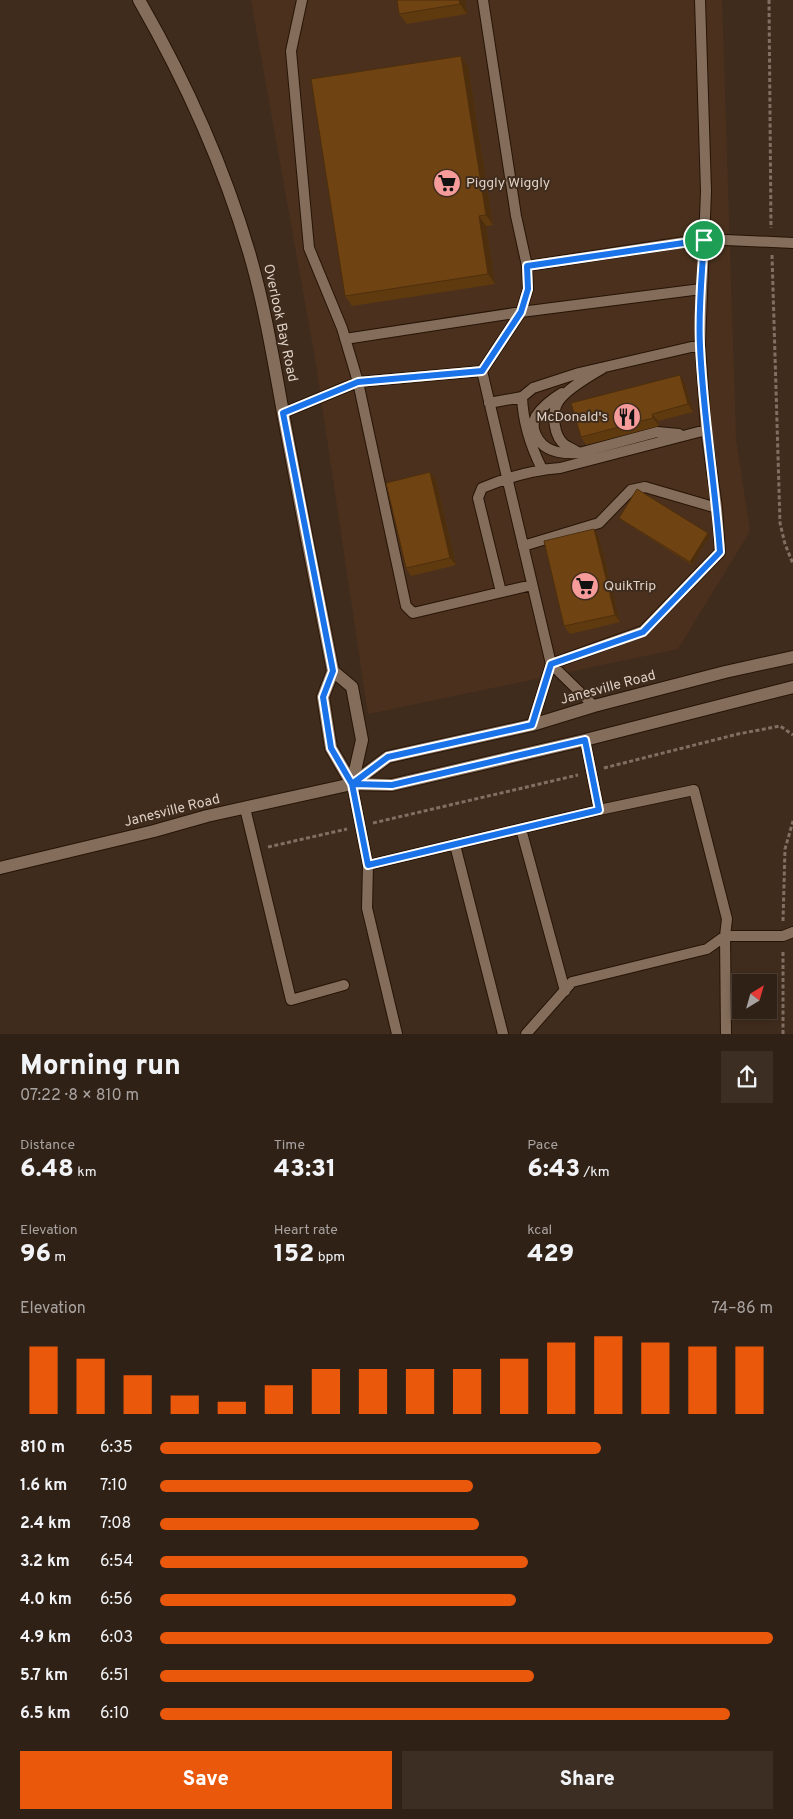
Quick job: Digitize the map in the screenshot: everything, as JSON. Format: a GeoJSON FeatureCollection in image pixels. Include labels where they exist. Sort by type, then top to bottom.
{"type":"FeatureCollection","features":[{"type":"Feature","properties":{"kind":"main road","name":"Overlook Bay Road"},"geometry":{"type":"LineString","coordinates":[[139,0],[185,84],[226,181],[249,254],[268,329],[333,671]]}},
{"type":"Feature","properties":{"kind":"main road","name":"Janesville Road"},"geometry":{"type":"LineString","coordinates":[[352,784],[388,757],[532,725],[594,706],[725,672],[793,657]]}},
{"type":"Feature","properties":{"kind":"main road"},"geometry":{"type":"LineString","coordinates":[[333,671],[352,688],[362,740],[352,784],[331,748],[323,697],[333,671]]}},
{"type":"Feature","properties":{"kind":"main road","name":"Janesville Road"},"geometry":{"type":"LineString","coordinates":[[0,868],[352,784],[392,785],[585,740],[793,687]]}},
{"type":"Feature","properties":{"kind":"lane"},"geometry":{"type":"LineString","coordinates":[[302,0],[291,51],[309,248],[342,328],[358,382],[406,606],[413,613],[532,585]]}},
{"type":"Feature","properties":{"kind":"lane"},"geometry":{"type":"LineString","coordinates":[[483,0],[516,216],[527,266],[528,289],[521,312],[482,371],[551,664],[532,725]]}},
{"type":"Feature","properties":{"kind":"lane"},"geometry":{"type":"LineString","coordinates":[[551,664],[643,632],[720,552],[717,508],[706,430],[700,345],[705,182],[700,0]]}},
{"type":"Feature","properties":{"kind":"lane"},"geometry":{"type":"LineString","coordinates":[[527,266],[704,240],[793,242]]}},
{"type":"Feature","properties":{"kind":"lane"},"geometry":{"type":"LineString","coordinates":[[345,338],[521,312],[701,289]]}},
{"type":"Feature","properties":{"kind":"lane"},"geometry":{"type":"LineString","coordinates":[[489,402],[522,397],[533,388],[579,373],[700,345]]}},
{"type":"Feature","properties":{"kind":"lane"},"geometry":{"type":"LineString","coordinates":[[605,367],[548,402],[535,418],[533,430],[539,442],[550,450],[564,454],[579,453],[657,432],[687,435]]}},
{"type":"Feature","properties":{"kind":"lane"},"geometry":{"type":"LineString","coordinates":[[283,413],[358,382],[482,371]]}},
{"type":"Feature","properties":{"kind":"lane"},"geometry":{"type":"LineString","coordinates":[[578,384],[558,402],[554,419],[556,433],[564,445],[579,453]]}},
{"type":"Feature","properties":{"kind":"lane"},"geometry":{"type":"LineString","coordinates":[[522,397],[523,414],[535,455],[542,469]]}},
{"type":"Feature","properties":{"kind":"lane"},"geometry":{"type":"LineString","coordinates":[[501,592],[478,498],[482,488],[507,477],[542,469],[560,468],[706,430]]}},
{"type":"Feature","properties":{"kind":"lane"},"geometry":{"type":"LineString","coordinates":[[523,546],[599,523],[631,490],[645,487],[717,508]]}},
{"type":"Feature","properties":{"kind":"lane"},"geometry":{"type":"LineString","coordinates":[[551,664],[594,706]]}},
{"type":"Feature","properties":{"kind":"lane"},"geometry":{"type":"LineString","coordinates":[[585,740],[599,810]]}},
{"type":"Feature","properties":{"kind":"lane"},"geometry":{"type":"LineString","coordinates":[[352,784],[368,865],[367,908],[397,1034]]}},
{"type":"Feature","properties":{"kind":"lane"},"geometry":{"type":"LineString","coordinates":[[368,865],[599,810],[694,790],[727,919],[725,936],[726,1034]]}},
{"type":"Feature","properties":{"kind":"lane"},"geometry":{"type":"LineString","coordinates":[[245,808],[291,1000],[344,985]]}},
{"type":"Feature","properties":{"kind":"lane"},"geometry":{"type":"LineString","coordinates":[[521,829],[565,991]]}},
{"type":"Feature","properties":{"kind":"lane"},"geometry":{"type":"LineString","coordinates":[[455,844],[503,1034]]}},
{"type":"Feature","properties":{"kind":"lane"},"geometry":{"type":"LineString","coordinates":[[526,1034],[572,982],[707,949],[725,936],[783,936],[793,932]]}},
{"type":"Feature","properties":{"kind":"path"},"geometry":{"type":"LineString","coordinates":[[769,0],[771,243],[780,523],[785,544],[793,564]]}},
{"type":"Feature","properties":{"kind":"path"},"geometry":{"type":"LineString","coordinates":[[255,850],[590,772],[738,734],[780,726],[793,735]]}},
{"type":"Feature","properties":{"kind":"shaded area"},"geometry":{"type":"Polygon","coordinates":[[[251,0],[722,0],[736,440],[750,531],[678,649],[368,714],[315,358],[251,0]]]}},
{"type":"Feature","properties":{"kind":"building"},"geometry":{"type":"Polygon","coordinates":[[[397,0],[459,0],[460,4],[399,14],[397,0]]]}},
{"type":"Feature","properties":{"kind":"building"},"geometry":{"type":"Polygon","coordinates":[[[461,56],[486,215],[479,216],[488,274],[345,296],[311,79],[461,56]]]}},
{"type":"Feature","properties":{"kind":"building","name":"McDonald's"},"geometry":{"type":"Polygon","coordinates":[[[680,375],[688,404],[652,414],[653,418],[581,437],[571,403],[680,375]]]}},
{"type":"Feature","properties":{"kind":"building"},"geometry":{"type":"Polygon","coordinates":[[[430,472],[450,558],[406,568],[386,483],[430,472]]]}},
{"type":"Feature","properties":{"kind":"building","name":"QuikTrip"},"geometry":{"type":"Polygon","coordinates":[[[637,489],[708,533],[690,562],[619,518],[637,489]]]}},
{"type":"Feature","properties":{"kind":"building","name":"QuikTrip"},"geometry":{"type":"Polygon","coordinates":[[[594,529],[615,615],[564,626],[544,541],[594,529]]]}},
{"type":"Feature","properties":{"kind":"place","name":"Piggly Wiggly"},"geometry":{"type":"Point","coordinates":[447,183]}},
{"type":"Feature","properties":{"kind":"place","name":"McDonald's"},"geometry":{"type":"Point","coordinates":[627,417]}},
{"type":"Feature","properties":{"kind":"place","name":"QuikTrip"},"geometry":{"type":"Point","coordinates":[585,586]}},
{"type":"Feature","properties":{"kind":"route"},"geometry":{"type":"LineString","coordinates":[[704,240],[527,266],[528,289],[521,312],[482,371],[358,382],[283,413],[333,671],[323,697],[331,748],[352,784],[368,865],[599,810],[585,740],[392,785],[352,784],[388,757],[532,725],[551,664],[643,632],[720,552],[717,508],[706,430],[700,345],[704,240]]}}]}
